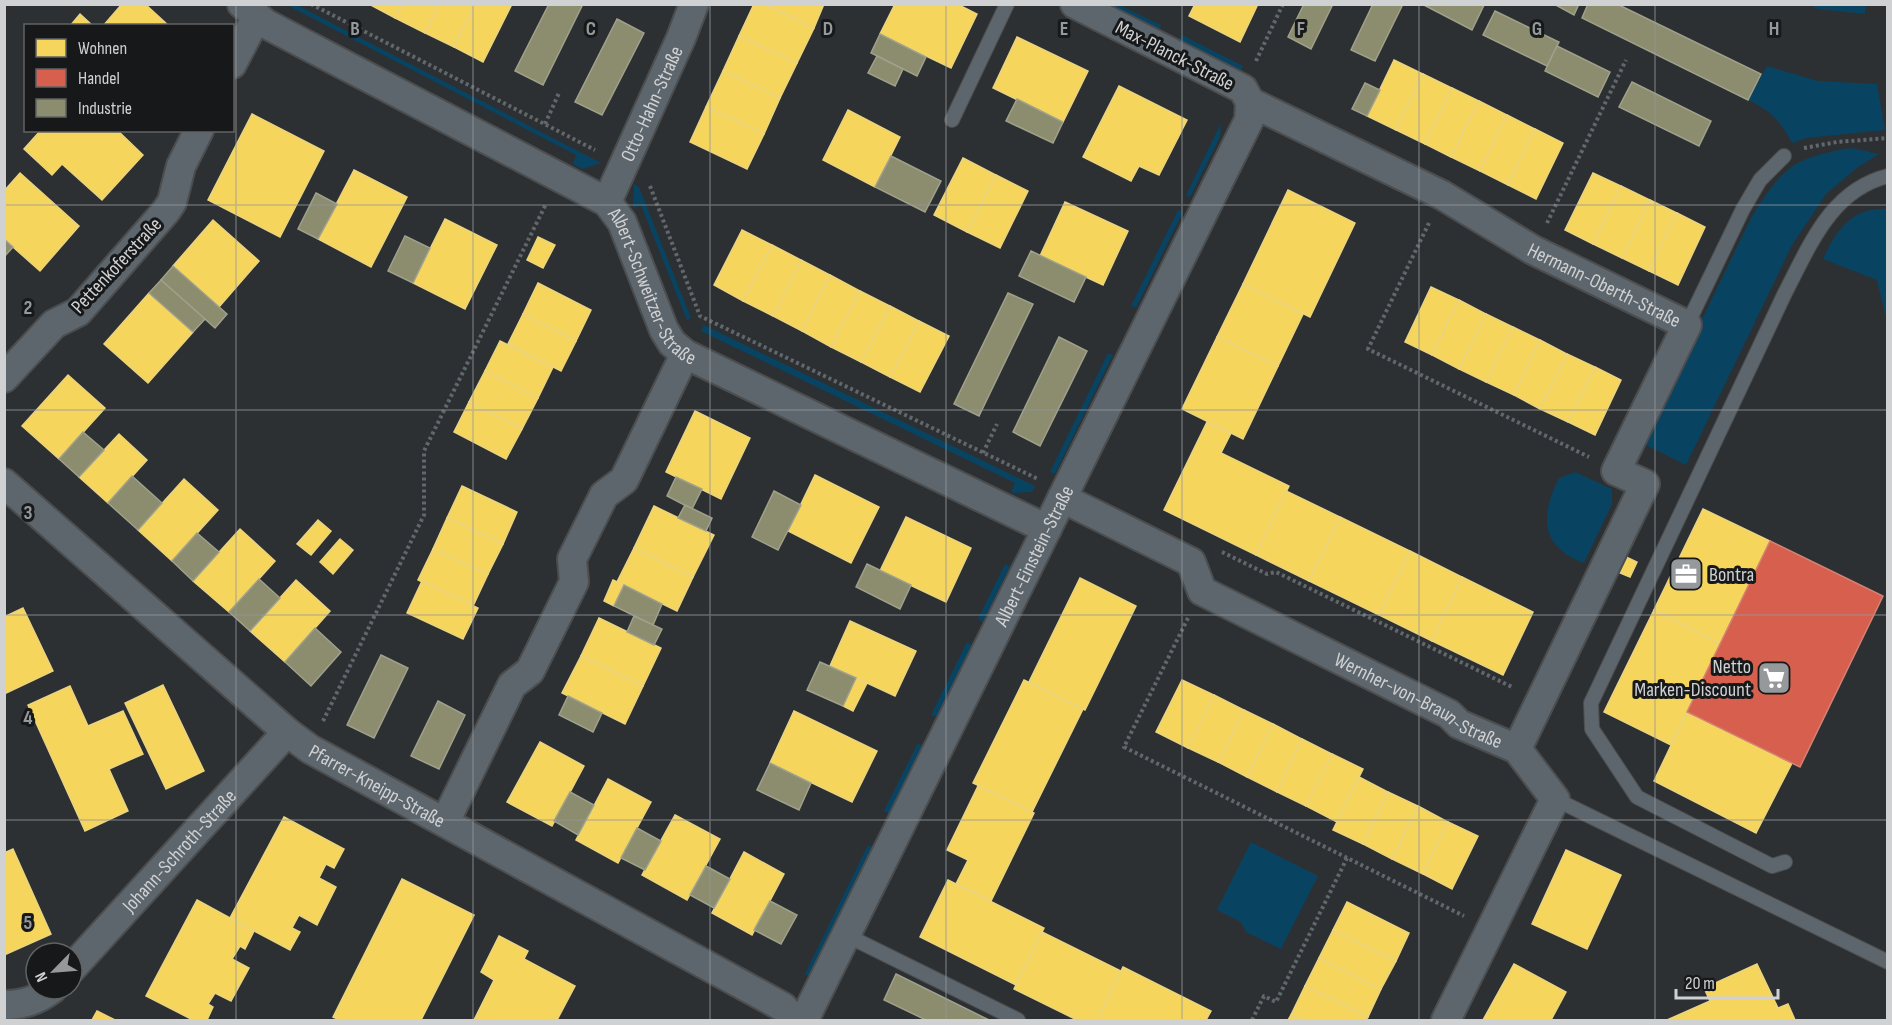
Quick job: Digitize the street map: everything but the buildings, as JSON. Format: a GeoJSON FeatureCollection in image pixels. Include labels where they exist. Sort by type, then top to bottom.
{"type":"FeatureCollection","features":[{"type":"Feature","properties":{"kind":"street","name":"Otto-Hahn-Straße"},"geometry":{"type":"LineString","coordinates":[[608,202],[681,39],[694,4]]}},
{"type":"Feature","properties":{"kind":"street","name":"Max-Planck-Straße"},"geometry":{"type":"LineString","coordinates":[[1075,4],[1246,95]]}},
{"type":"Feature","properties":{"kind":"street"},"geometry":{"type":"LineString","coordinates":[[234,58],[249,11]]}},
{"type":"Feature","properties":{"kind":"street","name":"Albert-Schweitzer-Straße"},"geometry":{"type":"LineString","coordinates":[[249,11],[608,202],[622,222],[664,330],[672,343],[685,354],[1047,529]]}},
{"type":"Feature","properties":{"kind":"street","name":"Hermann-Oberth-Straße"},"geometry":{"type":"LineString","coordinates":[[1246,95],[1442,195],[1533,250],[1687,325],[1616,471]]}},
{"type":"Feature","properties":{"kind":"street","name":"Albert-Einstein-Straße"},"geometry":{"type":"LineString","coordinates":[[804,1020],[848,936],[1249,120],[1246,95]]}},
{"type":"Feature","properties":{"kind":"street","name":"Pettenkoferstraße"},"geometry":{"type":"LineString","coordinates":[[4,378],[54,324],[78,312],[166,211],[172,202],[181,166],[198,132]]}},
{"type":"Feature","properties":{"kind":"street"},"geometry":{"type":"LineString","coordinates":[[445,822],[512,685],[530,671],[574,582],[572,559],[604,495],[624,480],[685,354]]}},
{"type":"Feature","properties":{"kind":"street"},"geometry":{"type":"LineString","coordinates":[[1516,749],[1645,484],[1616,471]]}},
{"type":"Feature","properties":{"kind":"street","name":"Pfarrer-Kneipp-Straße"},"geometry":{"type":"LineString","coordinates":[[4,483],[287,732],[310,749],[783,1006],[794,1020]]}},
{"type":"Feature","properties":{"kind":"street"},"geometry":{"type":"LineString","coordinates":[[1064,495],[1191,562],[1202,591]]}},
{"type":"Feature","properties":{"kind":"street","name":"Wernher-von-Braun-Straße"},"geometry":{"type":"LineString","coordinates":[[1202,591],[1449,714],[1459,724],[1516,749],[1555,799]]}},
{"type":"Feature","properties":{"kind":"street","name":"Johann-Schroth-Straße"},"geometry":{"type":"LineString","coordinates":[[84,955],[287,732]]}},
{"type":"Feature","properties":{"kind":"street"},"geometry":{"type":"LineString","coordinates":[[1446,1020],[1555,799]]}},
{"type":"Feature","properties":{"kind":"street"},"geometry":{"type":"LineString","coordinates":[[4,1005],[21,1005],[32,1001]]}},
{"type":"Feature","properties":{"kind":"lane"},"geometry":{"type":"LineString","coordinates":[[952,120],[1007,4]]}},
{"type":"Feature","properties":{"kind":"lane"},"geometry":{"type":"LineString","coordinates":[[1687,325],[1743,209],[1760,180],[1784,156]]}},
{"type":"Feature","properties":{"kind":"lane"},"geometry":{"type":"LineString","coordinates":[[1785,862],[1772,866],[1637,797],[1592,729],[1591,703],[1785,293],[1810,246],[1840,200],[1867,181],[1887,176]]}},
{"type":"Feature","properties":{"kind":"lane"},"geometry":{"type":"LineString","coordinates":[[1555,799],[1887,962]]}},
{"type":"Feature","properties":{"kind":"lane"},"geometry":{"type":"LineString","coordinates":[[848,936],[1018,1020]]}},
{"type":"Feature","properties":{"kind":"path"},"geometry":{"type":"LineString","coordinates":[[311,4],[647,177],[700,316],[983,453],[1064,495]]}},
{"type":"Feature","properties":{"kind":"path"},"geometry":{"type":"LineString","coordinates":[[1246,95],[1283,4]]}},
{"type":"Feature","properties":{"kind":"path"},"geometry":{"type":"LineString","coordinates":[[1533,250],[1626,60]]}},
{"type":"Feature","properties":{"kind":"path"},"geometry":{"type":"LineString","coordinates":[[545,124],[559,93]]}},
{"type":"Feature","properties":{"kind":"path"},"geometry":{"type":"LineString","coordinates":[[1784,156],[1808,147],[1837,141],[1887,138]]}},
{"type":"Feature","properties":{"kind":"path"},"geometry":{"type":"LineString","coordinates":[[310,749],[424,514],[424,451],[560,177]]}},
{"type":"Feature","properties":{"kind":"path"},"geometry":{"type":"LineString","coordinates":[[1442,195],[1368,349],[1616,471]]}},
{"type":"Feature","properties":{"kind":"path"},"geometry":{"type":"LineString","coordinates":[[983,453],[997,424]]}},
{"type":"Feature","properties":{"kind":"path"},"geometry":{"type":"LineString","coordinates":[[1215,548],[1268,574],[1276,572],[1540,701]]}},
{"type":"Feature","properties":{"kind":"path"},"geometry":{"type":"LineString","coordinates":[[1202,591],[1124,747],[1491,930]]}},
{"type":"Feature","properties":{"kind":"path"},"geometry":{"type":"LineString","coordinates":[[1252,1020],[1264,996],[1276,1002],[1347,858]]}},
{"type":"Feature","properties":{"kind":"shaded area"},"geometry":{"type":"Polygon","coordinates":[[[287,5],[297,5],[601,163],[582,169],[573,164],[576,155],[287,5]]]}},
{"type":"Feature","properties":{"kind":"shaded area"},"geometry":{"type":"Polygon","coordinates":[[[1108,5],[1119,5],[1161,25],[1159,30],[1108,5]]]}},
{"type":"Feature","properties":{"kind":"shaded area"},"geometry":{"type":"Polygon","coordinates":[[[1810,5],[1865,5],[1865,14],[1818,9],[1810,5]]]}},
{"type":"Feature","properties":{"kind":"shaded area"},"geometry":{"type":"Polygon","coordinates":[[[1182,35],[1243,66],[1241,71],[1179,40],[1182,35]]]}},
{"type":"Feature","properties":{"kind":"shaded area"},"geometry":{"type":"Polygon","coordinates":[[[1767,66],[1818,81],[1877,84],[1885,130],[1806,138],[1792,143],[1784,128],[1774,117],[1748,100],[1767,66]]]}},
{"type":"Feature","properties":{"kind":"shaded area"},"geometry":{"type":"Polygon","coordinates":[[[1221,123],[1220,137],[1190,197],[1186,195],[1221,123]]]}},
{"type":"Feature","properties":{"kind":"shaded area"},"geometry":{"type":"Polygon","coordinates":[[[1851,148],[1879,154],[1858,167],[1826,194],[1792,245],[1686,465],[1642,443],[1752,216],[1763,199],[1782,175],[1792,167],[1816,156],[1851,148]]]}},
{"type":"Feature","properties":{"kind":"shaded area"},"geometry":{"type":"Polygon","coordinates":[[[634,184],[639,187],[691,318],[687,320],[641,205],[633,208],[634,184]]]}},
{"type":"Feature","properties":{"kind":"shaded area"},"geometry":{"type":"Polygon","coordinates":[[[1888,209],[1887,322],[1877,280],[1823,259],[1834,238],[1847,222],[1865,212],[1888,209]]]}},
{"type":"Feature","properties":{"kind":"shaded area"},"geometry":{"type":"Polygon","coordinates":[[[1178,210],[1183,212],[1136,308],[1131,306],[1178,210]]]}},
{"type":"Feature","properties":{"kind":"shaded area"},"geometry":{"type":"Polygon","coordinates":[[[704,325],[1035,486],[1032,492],[1011,493],[1015,483],[701,331],[704,325]]]}},
{"type":"Feature","properties":{"kind":"shaded area"},"geometry":{"type":"Polygon","coordinates":[[[1108,353],[1113,355],[1055,474],[1050,472],[1108,353]]]}},
{"type":"Feature","properties":{"kind":"shaded area"},"geometry":{"type":"Polygon","coordinates":[[[1575,472],[1612,489],[1612,504],[1584,563],[1559,548],[1548,528],[1549,505],[1559,478],[1575,472]]]}},
{"type":"Feature","properties":{"kind":"shaded area"},"geometry":{"type":"Polygon","coordinates":[[[1005,564],[1010,566],[983,622],[978,619],[1005,564]]]}},
{"type":"Feature","properties":{"kind":"shaded area"},"geometry":{"type":"Polygon","coordinates":[[[967,642],[972,645],[936,717],[931,715],[967,642]]]}},
{"type":"Feature","properties":{"kind":"shaded area"},"geometry":{"type":"Polygon","coordinates":[[[918,743],[923,746],[889,814],[884,811],[918,743]]]}},
{"type":"Feature","properties":{"kind":"shaded area"},"geometry":{"type":"Polygon","coordinates":[[[1251,842],[1318,876],[1281,949],[1246,932],[1241,922],[1217,910],[1251,842]]]}},
{"type":"Feature","properties":{"kind":"shaded area"},"geometry":{"type":"Polygon","coordinates":[[[868,845],[873,847],[810,977],[805,974],[868,845]]]}},
{"type":"Feature","properties":{"kind":"place","name":"Bontra"},"geometry":{"type":"Point","coordinates":[1686,574]}},
{"type":"Feature","properties":{"kind":"place","name":"Netto Marken-Discount"},"geometry":{"type":"Point","coordinates":[1774,678]}}]}
